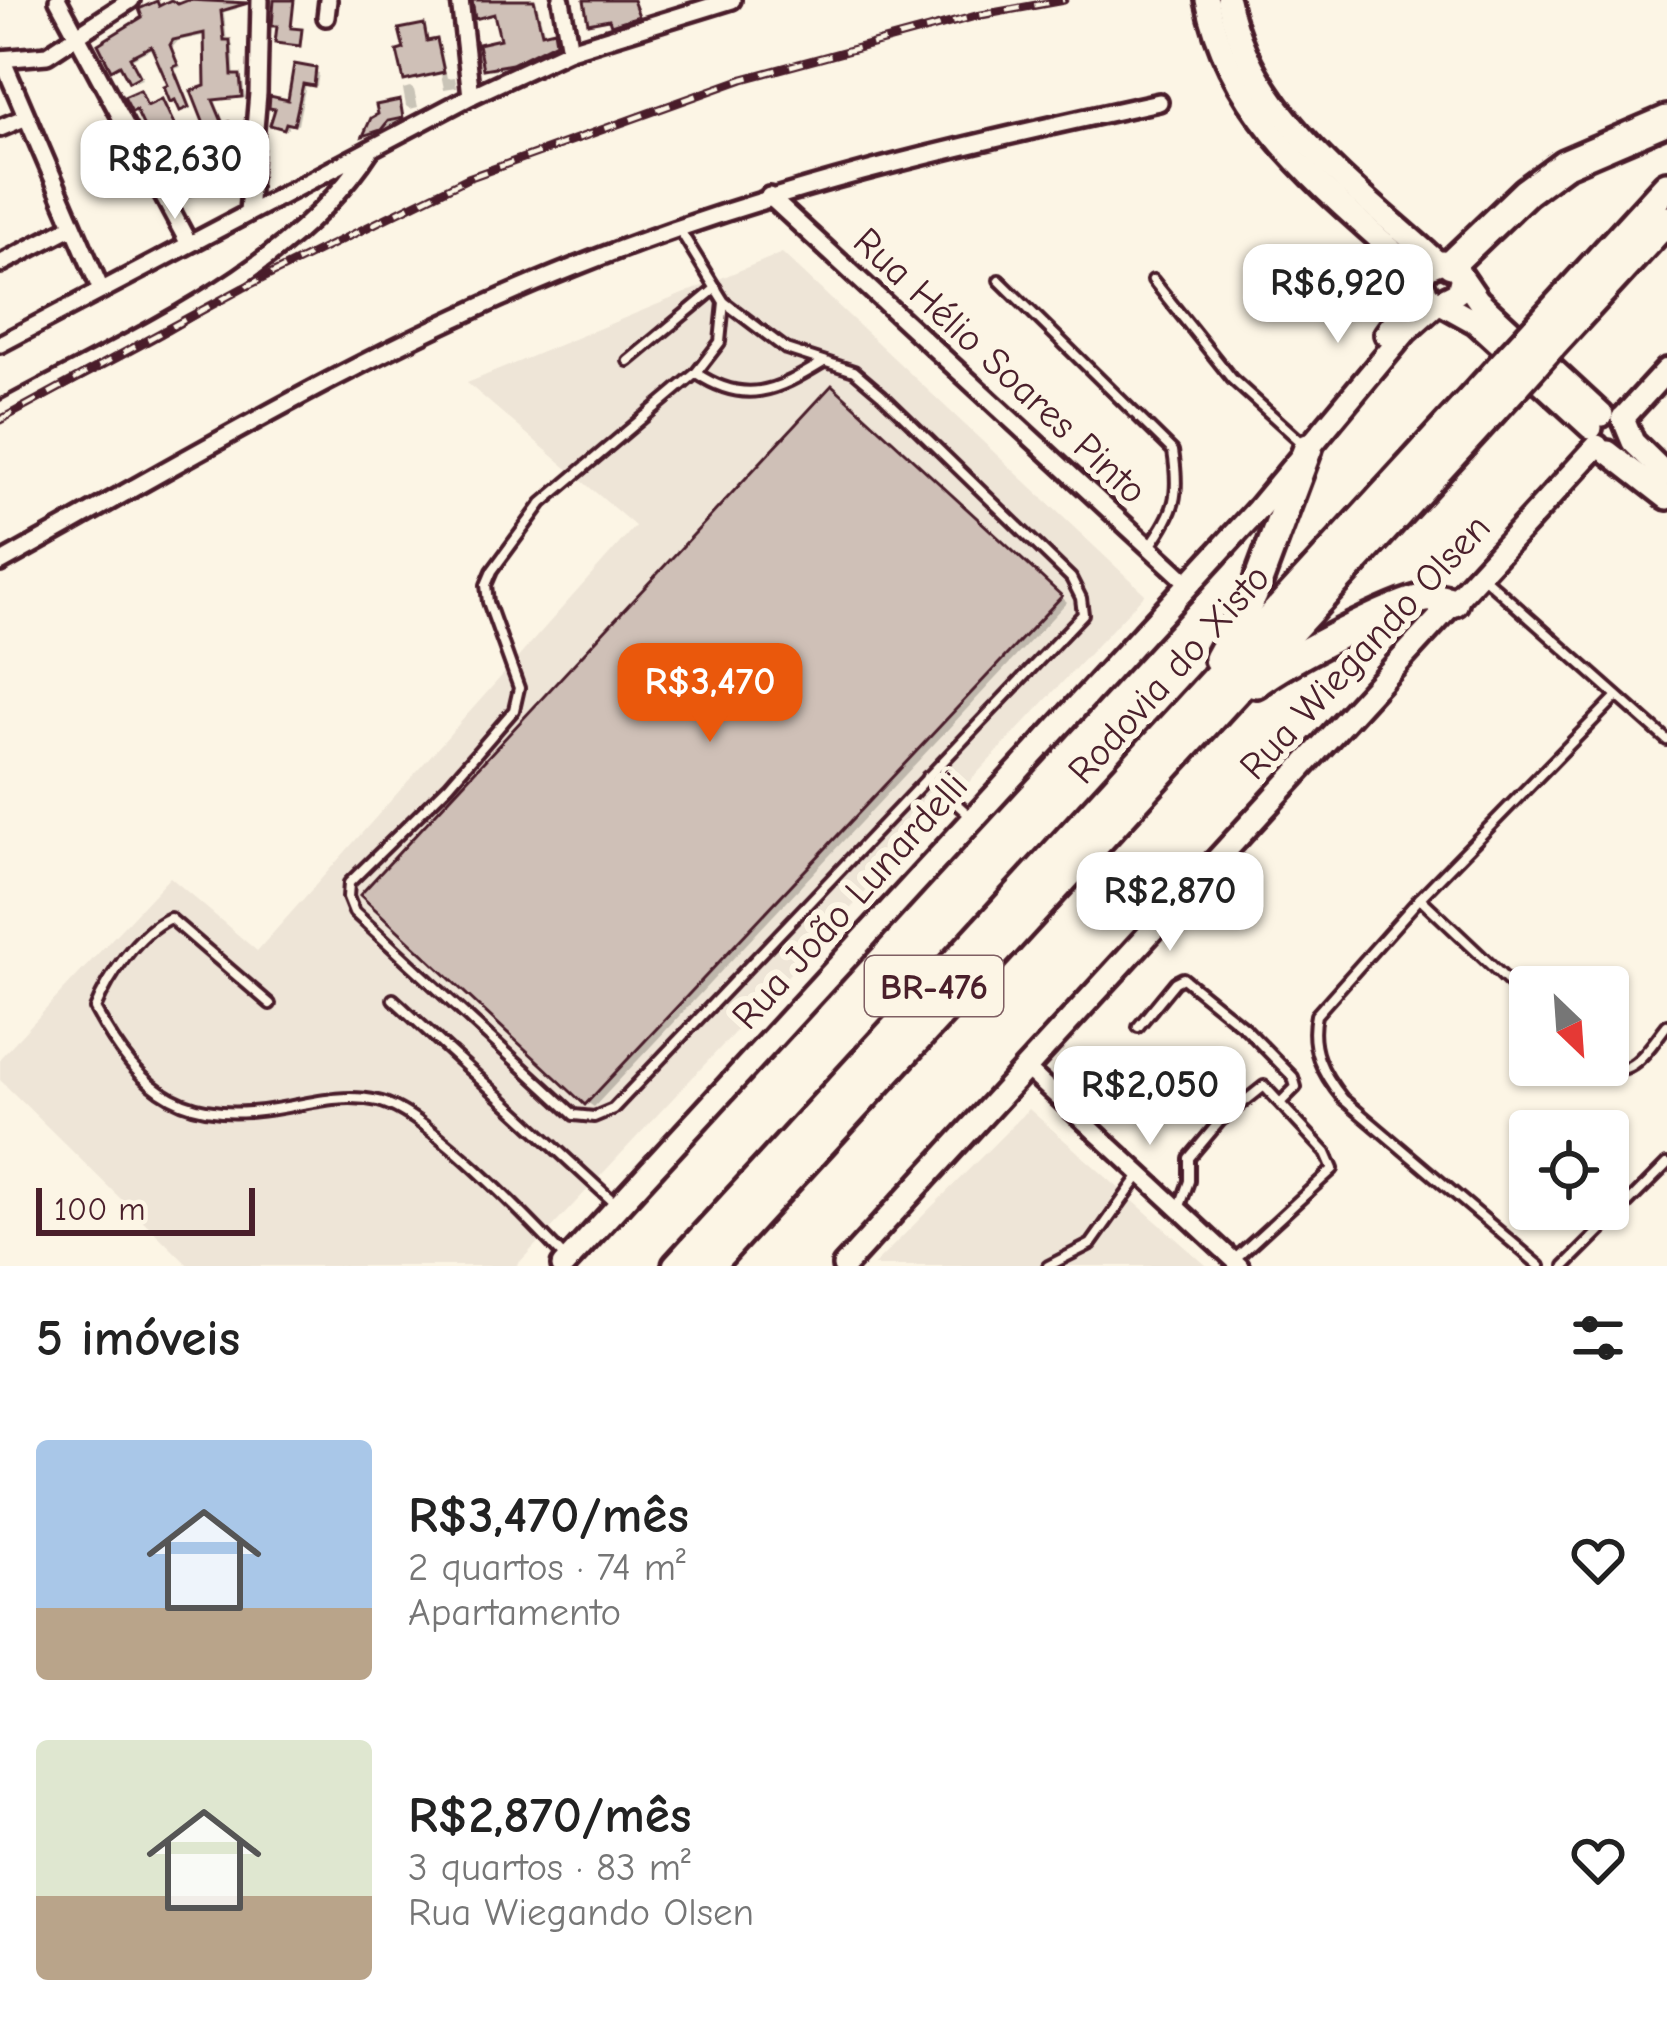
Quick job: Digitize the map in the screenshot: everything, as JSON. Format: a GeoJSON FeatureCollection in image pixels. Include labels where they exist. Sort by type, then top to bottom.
{"type":"FeatureCollection","features":[{"type":"Feature","properties":{"kind":"highway"},"geometry":{"type":"LineString","coordinates":[[1438,273],[1526,192],[1564,164],[1667,120]]}},
{"type":"Feature","properties":{"kind":"highway","name":"Rodovia do Xisto"},"geometry":{"type":"LineString","coordinates":[[677,1266],[1201,712],[1543,339],[1667,186]]}},
{"type":"Feature","properties":{"kind":"highway","name":"Rodovia do Xisto"},"geometry":{"type":"LineString","coordinates":[[1543,339],[1667,220]]}},
{"type":"Feature","properties":{"kind":"highway"},"geometry":{"type":"LineString","coordinates":[[1201,712],[1246,611],[1303,444]]}},
{"type":"Feature","properties":{"kind":"highway"},"geometry":{"type":"LineString","coordinates":[[1201,712],[1322,644],[1420,599],[1454,602]]}},
{"type":"Feature","properties":{"kind":"highway","name":"Rodovia do Xisto"},"geometry":{"type":"LineString","coordinates":[[709,1266],[1201,712]]}},
{"type":"Feature","properties":{"kind":"main road"},"geometry":{"type":"LineString","coordinates":[[1207,0],[1226,63],[1263,124],[1293,158],[1487,309],[1667,498]]}},
{"type":"Feature","properties":{"kind":"main road"},"geometry":{"type":"LineString","coordinates":[[1228,0],[1240,45],[1274,107],[1438,273]]}},
{"type":"Feature","properties":{"kind":"main road","name":"Rua João Lunardelli"},"geometry":{"type":"LineString","coordinates":[[565,1263],[1188,583],[1438,273],[1458,292],[1440,301],[1406,331],[1303,444]]}},
{"type":"Feature","properties":{"kind":"main road"},"geometry":{"type":"LineString","coordinates":[[1440,301],[1475,322],[1667,475]]}},
{"type":"Feature","properties":{"kind":"main road","name":"Rua Wiegando Olsen"},"geometry":{"type":"LineString","coordinates":[[844,1266],[1667,370]]}},
{"type":"Feature","properties":{"kind":"street"},"geometry":{"type":"LineString","coordinates":[[58,0],[189,244]]}},
{"type":"Feature","properties":{"kind":"street"},"geometry":{"type":"LineString","coordinates":[[101,290],[1,59],[47,55],[130,0]]}},
{"type":"Feature","properties":{"kind":"street"},"geometry":{"type":"LineString","coordinates":[[248,212],[260,0]]}},
{"type":"Feature","properties":{"kind":"street"},"geometry":{"type":"LineString","coordinates":[[460,0],[471,96]]}},
{"type":"Feature","properties":{"kind":"street"},"geometry":{"type":"LineString","coordinates":[[561,0],[570,50]]}},
{"type":"Feature","properties":{"kind":"street"},"geometry":{"type":"LineString","coordinates":[[670,0],[673,18]]}},
{"type":"Feature","properties":{"kind":"street"},"geometry":{"type":"LineString","coordinates":[[0,344],[471,96],[570,50],[732,0]]}},
{"type":"Feature","properties":{"kind":"street"},"geometry":{"type":"LineString","coordinates":[[0,562],[425,332],[573,267],[769,196],[903,158],[1160,102]]}},
{"type":"Feature","properties":{"kind":"street"},"geometry":{"type":"LineString","coordinates":[[0,128],[24,118]]}},
{"type":"Feature","properties":{"kind":"street"},"geometry":{"type":"LineString","coordinates":[[0,411],[211,295],[321,213],[374,145]]}},
{"type":"Feature","properties":{"kind":"street","name":"Rua Hélio Soares Pinto"},"geometry":{"type":"LineString","coordinates":[[769,196],[1188,583]]}},
{"type":"Feature","properties":{"kind":"street"},"geometry":{"type":"LineString","coordinates":[[0,264],[73,226]]}},
{"type":"Feature","properties":{"kind":"street"},"geometry":{"type":"LineString","coordinates":[[1026,1068],[1237,1263]]}},
{"type":"Feature","properties":{"kind":"lane"},"geometry":{"type":"LineString","coordinates":[[678,227],[724,302],[786,349],[854,371],[881,394],[1071,578],[1083,614],[614,1109],[594,1117],[574,1115],[354,912],[347,897],[349,883],[449,785],[514,710],[519,688],[485,585],[492,571],[542,503],[696,374],[720,342],[724,302]]}},
{"type":"Feature","properties":{"kind":"lane"},"geometry":{"type":"LineString","coordinates":[[998,280],[1173,452],[1178,481],[1172,515],[1150,547]]}},
{"type":"Feature","properties":{"kind":"lane"},"geometry":{"type":"LineString","coordinates":[[1153,280],[1232,379],[1303,444]]}},
{"type":"Feature","properties":{"kind":"lane"},"geometry":{"type":"LineString","coordinates":[[628,361],[716,288]]}},
{"type":"Feature","properties":{"kind":"lane"},"geometry":{"type":"LineString","coordinates":[[696,374],[720,389],[748,392],[784,387],[824,362]]}},
{"type":"Feature","properties":{"kind":"lane"},"geometry":{"type":"LineString","coordinates":[[1480,574],[1667,740]]}},
{"type":"Feature","properties":{"kind":"lane"},"geometry":{"type":"LineString","coordinates":[[1540,1266],[1343,1099],[1325,1076],[1312,1037],[1316,1015],[1420,898],[1617,696]]}},
{"type":"Feature","properties":{"kind":"lane"},"geometry":{"type":"LineString","coordinates":[[927,777],[973,818]]}},
{"type":"Feature","properties":{"kind":"lane"},"geometry":{"type":"LineString","coordinates":[[1420,898],[1509,982]]}},
{"type":"Feature","properties":{"kind":"lane"},"geometry":{"type":"LineString","coordinates":[[270,1004],[170,918],[157,924],[105,986],[95,1009],[118,1052],[170,1100],[207,1113],[251,1114],[343,1097],[382,1101],[424,1125],[565,1263]]}},
{"type":"Feature","properties":{"kind":"lane"},"geometry":{"type":"LineString","coordinates":[[1138,1027],[1175,982],[1184,978],[1246,1029],[1293,1077],[1296,1087],[1281,1102]]}},
{"type":"Feature","properties":{"kind":"lane"},"geometry":{"type":"LineString","coordinates":[[392,999],[618,1206]]}},
{"type":"Feature","properties":{"kind":"lane"},"geometry":{"type":"LineString","coordinates":[[1629,1067],[1667,1025]]}},
{"type":"Feature","properties":{"kind":"lane"},"geometry":{"type":"LineString","coordinates":[[1179,1210],[1189,1180],[1189,1158],[1220,1121],[1264,1086],[1326,1153],[1333,1169],[1237,1263]]}},
{"type":"Feature","properties":{"kind":"lane"},"geometry":{"type":"LineString","coordinates":[[1565,1266],[1667,1164]]}},
{"type":"Feature","properties":{"kind":"lane"},"geometry":{"type":"LineString","coordinates":[[1048,1266],[1090,1244],[1141,1174]]}},
{"type":"Feature","properties":{"kind":"shaded area"},"geometry":{"type":"Polygon","coordinates":[[[782,253],[1145,594],[516,1266],[189,1266],[0,1080],[0,1058],[170,877],[257,951],[635,526],[467,383],[782,253]]]}},
{"type":"Feature","properties":{"kind":"shaded area"},"geometry":{"type":"Polygon","coordinates":[[[1029,1109],[1207,1266],[873,1266],[1029,1109]]]}},
{"type":"Feature","properties":{"kind":"building"},"geometry":{"type":"Polygon","coordinates":[[[171,0],[178,4],[188,0],[248,3],[221,11],[224,40],[230,40],[232,75],[240,75],[242,97],[213,100],[223,124],[229,122],[232,135],[226,136],[234,158],[240,157],[239,172],[209,180],[211,184],[187,197],[169,165],[163,167],[136,110],[132,112],[124,97],[140,90],[147,106],[162,99],[196,171],[218,160],[191,91],[205,86],[204,33],[173,40],[170,45],[189,107],[180,111],[175,100],[170,102],[151,46],[130,57],[140,76],[129,82],[120,65],[111,70],[98,44],[142,17],[139,9],[171,0]]]}},
{"type":"Feature","properties":{"kind":"building"},"geometry":{"type":"Polygon","coordinates":[[[274,0],[294,0],[291,28],[302,29],[300,46],[275,43],[274,0]]]}},
{"type":"Feature","properties":{"kind":"building"},"geometry":{"type":"Polygon","coordinates":[[[472,0],[534,0],[542,33],[554,30],[556,42],[512,64],[483,69],[478,44],[500,39],[494,14],[475,19],[472,0]]]}},
{"type":"Feature","properties":{"kind":"building"},"geometry":{"type":"Polygon","coordinates":[[[584,0],[633,0],[639,16],[611,25],[609,19],[588,23],[584,0]]]}},
{"type":"Feature","properties":{"kind":"building"},"geometry":{"type":"Polygon","coordinates":[[[424,24],[427,41],[437,39],[444,72],[404,81],[397,51],[404,49],[399,29],[424,24]]]}},
{"type":"Feature","properties":{"kind":"building"},"geometry":{"type":"Polygon","coordinates":[[[294,64],[316,68],[314,86],[303,84],[294,125],[286,123],[284,129],[270,125],[275,109],[269,108],[270,96],[288,100],[294,64]]]}},
{"type":"Feature","properties":{"kind":"building"},"geometry":{"type":"Polygon","coordinates":[[[400,100],[403,118],[363,136],[378,114],[376,105],[400,100]]]}},
{"type":"Feature","properties":{"kind":"building"},"geometry":{"type":"Polygon","coordinates":[[[832,385],[1062,596],[585,1105],[360,895],[832,385]]]}},
{"type":"Feature","properties":{"kind":"railway"},"geometry":{"type":"LineString","coordinates":[[0,420],[243,288],[468,178],[743,79],[976,16],[1064,0]]}}]}
